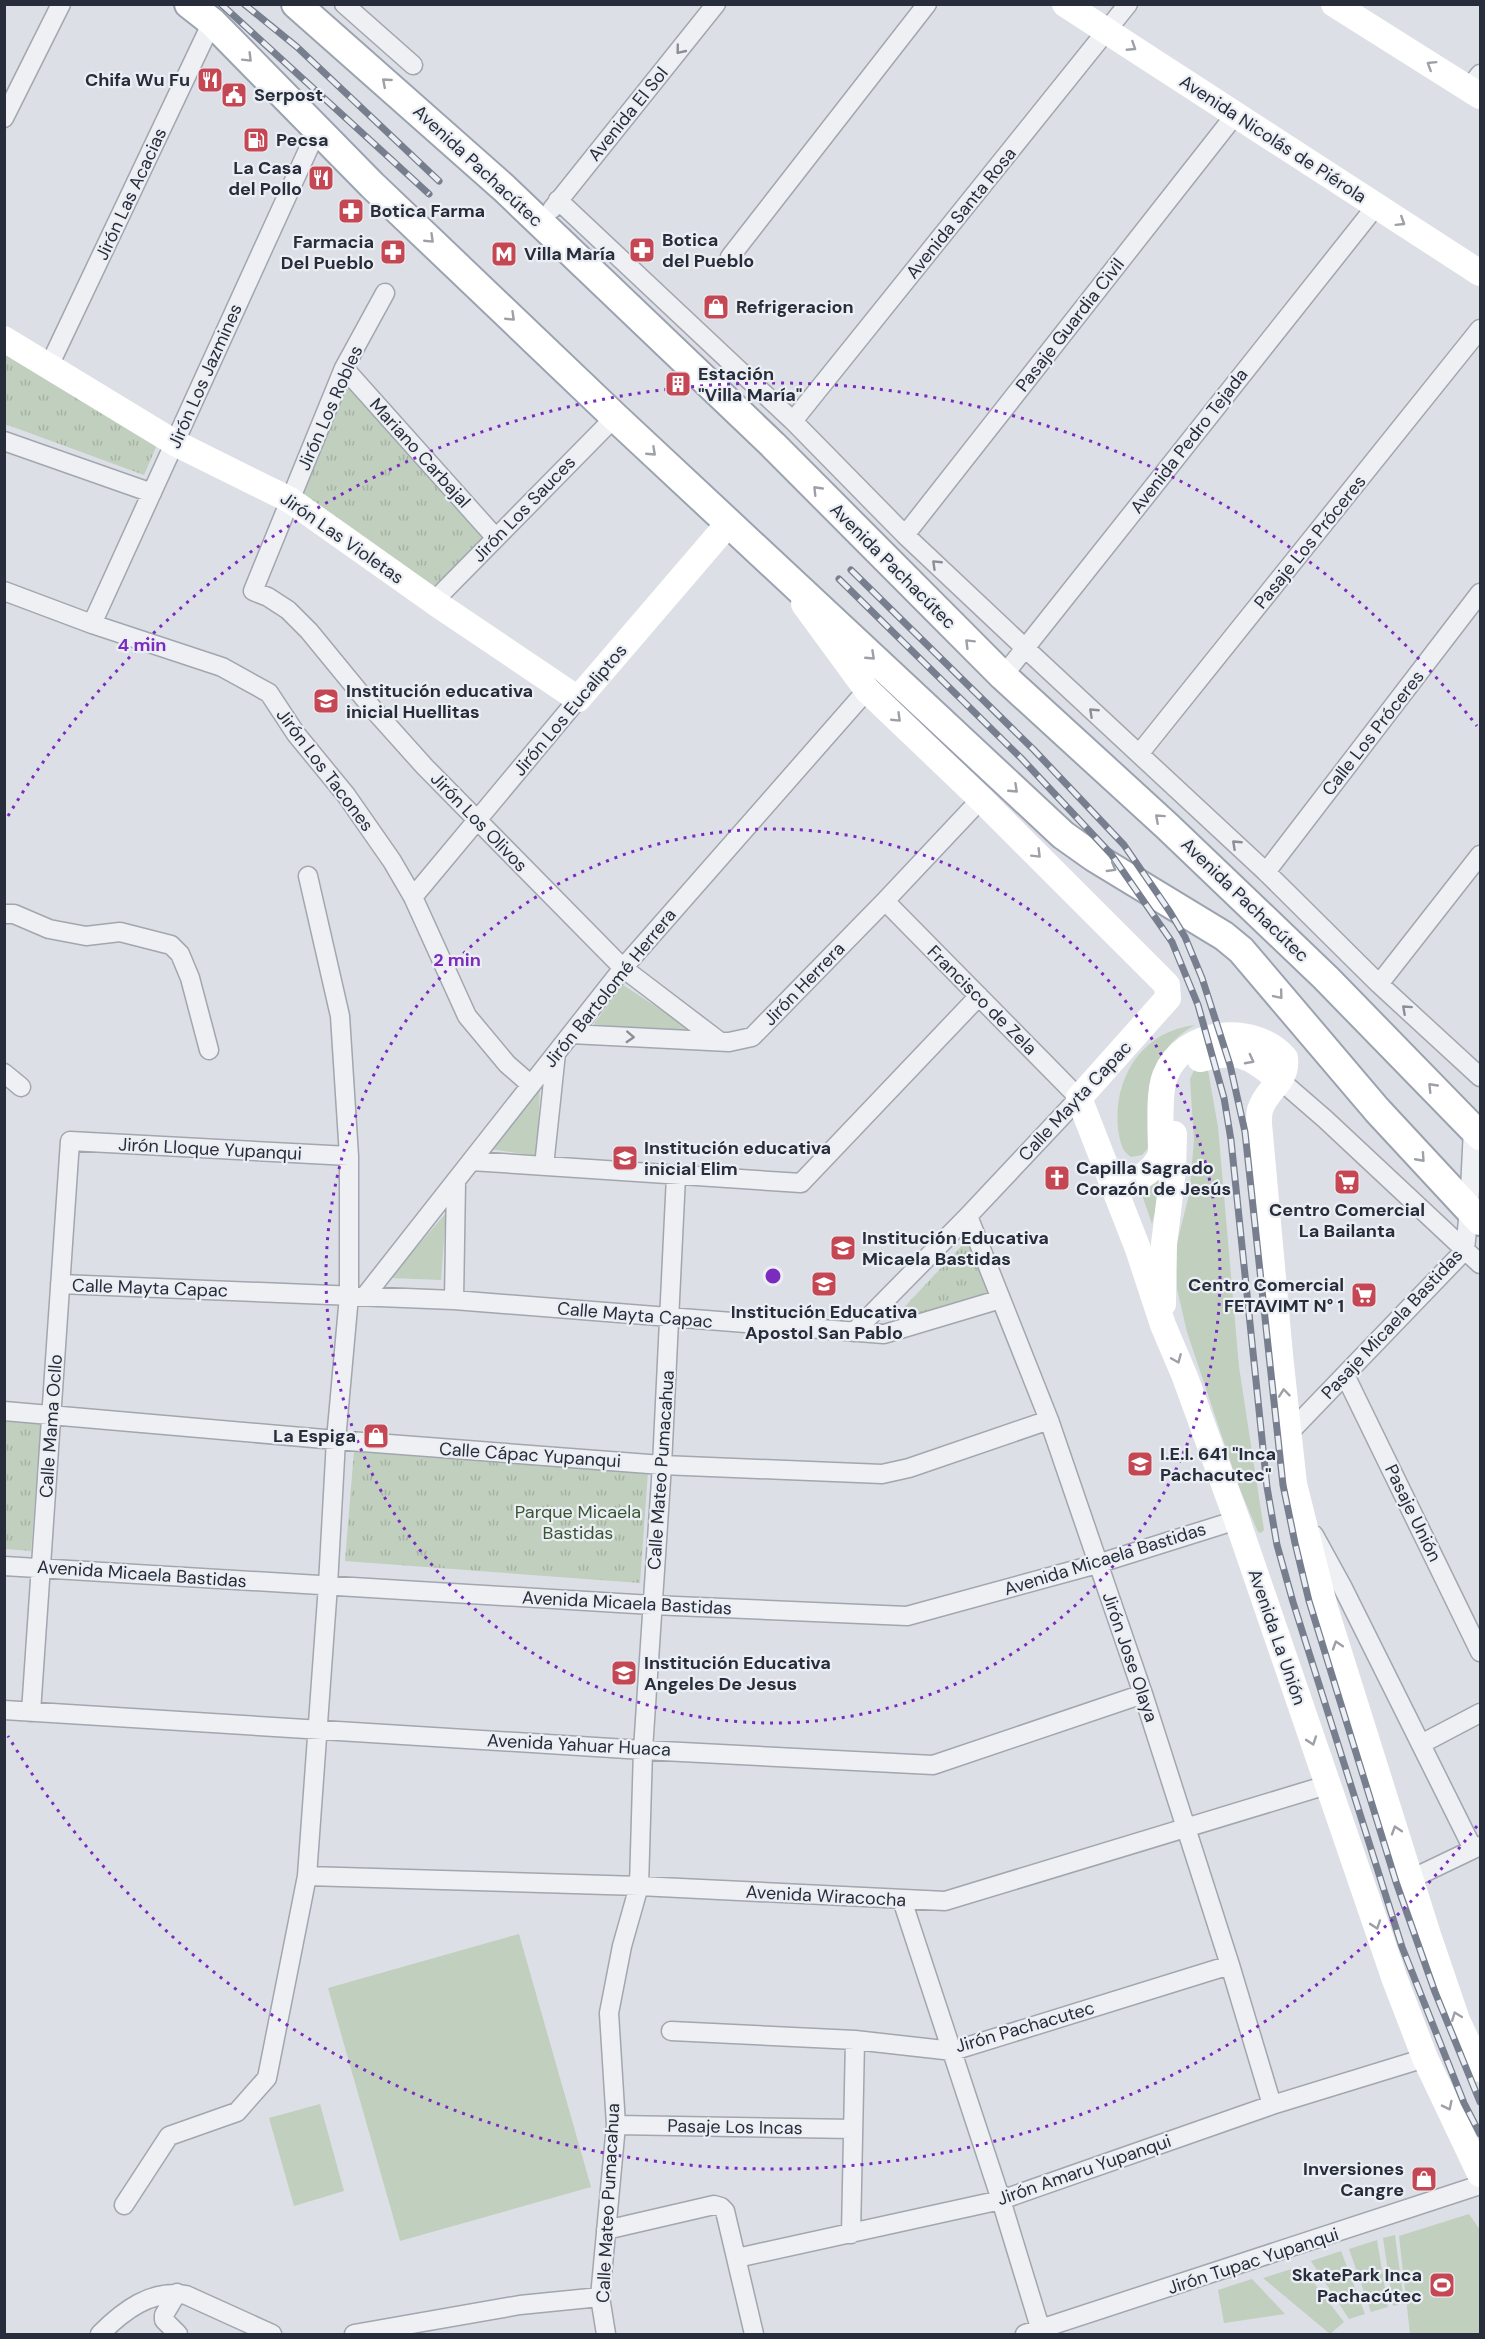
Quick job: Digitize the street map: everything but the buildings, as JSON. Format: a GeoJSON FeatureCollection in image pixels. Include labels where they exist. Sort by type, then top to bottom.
{"type":"FeatureCollection","features":[{"type":"Feature","properties":{"kind":"main road"},"geometry":{"type":"LineString","coordinates":[[189,4],[212,22],[372,185],[615,417],[1063,835],[1094,857],[1224,936],[1241,950],[1377,1110],[1475,1216]]}},
{"type":"Feature","properties":{"kind":"main road","name":"Avenida Pachacútec"},"geometry":{"type":"LineString","coordinates":[[301,6],[540,223],[773,445],[1003,676],[1167,826],[1478,1128]]}},
{"type":"Feature","properties":{"kind":"street"},"geometry":{"type":"LineString","coordinates":[[4,118],[61,4]]}},
{"type":"Feature","properties":{"kind":"street"},"geometry":{"type":"LineString","coordinates":[[344,4],[412,65]]}},
{"type":"Feature","properties":{"kind":"street","name":"Avenida El Sol"},"geometry":{"type":"LineString","coordinates":[[540,223],[716,4]]}},
{"type":"Feature","properties":{"kind":"street"},"geometry":{"type":"LineString","coordinates":[[730,257],[927,4]]}},
{"type":"Feature","properties":{"kind":"street","name":"Avenida Nicolás de Piérola"},"geometry":{"type":"LineString","coordinates":[[1065,4],[1480,273]]}},
{"type":"Feature","properties":{"kind":"street","name":"Avenida Santa Rosa"},"geometry":{"type":"LineString","coordinates":[[793,421],[1108,32],[1128,4]]}},
{"type":"Feature","properties":{"kind":"street"},"geometry":{"type":"LineString","coordinates":[[1335,4],[1476,86]]}},
{"type":"Feature","properties":{"kind":"street","name":"Jirón Las Acacias"},"geometry":{"type":"LineString","coordinates":[[49,366],[212,22]]}},
{"type":"Feature","properties":{"kind":"street","name":"Pasaje Guardia Civil"},"geometry":{"type":"LineString","coordinates":[[905,535],[1235,115]]}},
{"type":"Feature","properties":{"kind":"street","name":"Jirón Los Jazmines"},"geometry":{"type":"LineString","coordinates":[[92,624],[318,128]]}},
{"type":"Feature","properties":{"kind":"street","name":"Avenida Pachacútec"},"geometry":{"type":"LineString","coordinates":[[558,200],[793,421],[905,535],[1266,872],[1379,984],[1480,1077]]}},
{"type":"Feature","properties":{"kind":"street","name":"Avenida Pedro Tejada"},"geometry":{"type":"LineString","coordinates":[[1003,676],[1376,206]]}},
{"type":"Feature","properties":{"kind":"street","name":"Jirón Los Robles"},"geometry":{"type":"LineString","coordinates":[[253,591],[344,368],[385,292]]}},
{"type":"Feature","properties":{"kind":"street","name":"Pasaje Los Próceres"},"geometry":{"type":"LineString","coordinates":[[1138,754],[1480,329]]}},
{"type":"Feature","properties":{"kind":"street","name":"Jirón Las Violetas"},"geometry":{"type":"LineString","coordinates":[[4,339],[175,443],[290,500],[433,602],[578,699]]}},
{"type":"Feature","properties":{"kind":"street","name":"Mariano Carbajal"},"geometry":{"type":"LineString","coordinates":[[344,368],[496,537]]}},
{"type":"Feature","properties":{"kind":"street","name":"Jirón Los Sauces"},"geometry":{"type":"LineString","coordinates":[[433,602],[615,417]]}},
{"type":"Feature","properties":{"kind":"street"},"geometry":{"type":"LineString","coordinates":[[4,441],[152,493]]}},
{"type":"Feature","properties":{"kind":"street","name":"Jirón Los Eucaliptos"},"geometry":{"type":"LineString","coordinates":[[413,897],[728,524]]}},
{"type":"Feature","properties":{"kind":"street"},"geometry":{"type":"LineString","coordinates":[[782,574],[867,690],[981,799]]}},
{"type":"Feature","properties":{"kind":"street","name":"Jirón Los Tacones"},"geometry":{"type":"LineString","coordinates":[[4,591],[92,624],[222,667],[269,693],[296,734],[346,795],[392,861],[413,897],[467,1016],[507,1064],[531,1085]]}},
{"type":"Feature","properties":{"kind":"street","name":"Jirón Los Olivos"},"geometry":{"type":"LineString","coordinates":[[253,591],[268,597],[288,610],[309,631],[397,738],[623,968],[719,1041]]}},
{"type":"Feature","properties":{"kind":"street","name":"Calle Los Próceres"},"geometry":{"type":"LineString","coordinates":[[1266,872],[1480,593]]}},
{"type":"Feature","properties":{"kind":"street","name":"Jirón Bartolomé Herrera"},"geometry":{"type":"LineString","coordinates":[[357,1296],[456,1181],[623,968],[867,690]]}},
{"type":"Feature","properties":{"kind":"street","name":"Jirón Herrera"},"geometry":{"type":"LineString","coordinates":[[572,1034],[719,1041],[745,1040],[752,1037],[981,799]]}},
{"type":"Feature","properties":{"kind":"street","name":"Calle Mayta Capac"},"geometry":{"type":"LineString","coordinates":[[60,1284],[454,1300],[855,1332],[1079,1098],[1168,998],[1167,985],[981,799]]}},
{"type":"Feature","properties":{"kind":"street"},"geometry":{"type":"LineString","coordinates":[[1379,984],[1480,855]]}},
{"type":"Feature","properties":{"kind":"street"},"geometry":{"type":"LineString","coordinates":[[124,2205],[169,2136],[237,2112],[267,2078],[307,1876],[336,1440],[357,1296],[340,1016],[308,876]]}},
{"type":"Feature","properties":{"kind":"street","name":"Francisco de Zela"},"geometry":{"type":"LineString","coordinates":[[885,901],[1079,1098]]}},
{"type":"Feature","properties":{"kind":"street"},"geometry":{"type":"LineString","coordinates":[[4,914],[14,914],[49,929],[86,936],[120,932],[171,945],[180,954],[190,978],[209,1050]]}},
{"type":"Feature","properties":{"kind":"street"},"geometry":{"type":"LineString","coordinates":[[471,1161],[801,1183],[979,996]]}},
{"type":"Feature","properties":{"kind":"street"},"geometry":{"type":"LineString","coordinates":[[1113,1186],[1142,1177],[1158,1161],[1161,1154],[1164,1078],[1173,1062],[1187,1048],[1206,1040],[1228,1036],[1256,1037],[1273,1047],[1285,1058],[1286,1066],[1280,1080],[1260,1110],[1259,1124],[1294,1484],[1325,1608],[1457,2020],[1480,2069]]}},
{"type":"Feature","properties":{"kind":"street"},"geometry":{"type":"LineString","coordinates":[[544,1166],[556,1053]]}},
{"type":"Feature","properties":{"kind":"street"},"geometry":{"type":"LineString","coordinates":[[1163,1325],[1164,1244],[1173,1172],[1172,1092],[1182,1071],[1199,1059],[1231,1053],[1247,1057],[1280,1080],[1480,1264]]}},
{"type":"Feature","properties":{"kind":"street"},"geometry":{"type":"LineString","coordinates":[[4,1073],[21,1087]]}},
{"type":"Feature","properties":{"kind":"street","name":"Avenida La Unión"},"geometry":{"type":"LineString","coordinates":[[1079,1098],[1138,1249],[1163,1325],[1185,1377],[1237,1520],[1395,1980],[1425,2058],[1480,2174]]}},
{"type":"Feature","properties":{"kind":"street","name":"Pasaje Micaela Bastidas"},"geometry":{"type":"LineString","coordinates":[[1288,1434],[1465,1250],[1475,1216],[1478,1128]]}},
{"type":"Feature","properties":{"kind":"street","name":"Jirón Lloque Yupanqui"},"geometry":{"type":"LineString","coordinates":[[70,1141],[349,1156]]}},
{"type":"Feature","properties":{"kind":"street","name":"Calle Mama Ocllo"},"geometry":{"type":"LineString","coordinates":[[31,1712],[70,1141]]}},
{"type":"Feature","properties":{"kind":"street","name":"Calle Mateo Pumacahua"},"geometry":{"type":"LineString","coordinates":[[606,2334],[600,2297],[616,2125],[609,2013],[622,1946],[639,1886],[643,1750],[662,1465],[676,1176]]}},
{"type":"Feature","properties":{"kind":"street"},"geometry":{"type":"LineString","coordinates":[[454,1300],[456,1181]]}},
{"type":"Feature","properties":{"kind":"street","name":"Jirón Jose Olaya"},"geometry":{"type":"LineString","coordinates":[[968,1216],[1049,1420],[1143,1694],[1230,1965],[1272,2106]]}},
{"type":"Feature","properties":{"kind":"street"},"geometry":{"type":"LineString","coordinates":[[1138,1249],[1153,1252],[1164,1244]]}},
{"type":"Feature","properties":{"kind":"street"},"geometry":{"type":"LineString","coordinates":[[855,1332],[884,1335],[1001,1299]]}},
{"type":"Feature","properties":{"kind":"street","name":"Pasaje Unión"},"geometry":{"type":"LineString","coordinates":[[1345,1374],[1480,1652]]}},
{"type":"Feature","properties":{"kind":"street","name":"Calle Cápac Yupanqui"},"geometry":{"type":"LineString","coordinates":[[4,1411],[662,1465],[882,1474],[909,1468],[1049,1420]]}},
{"type":"Feature","properties":{"kind":"street"},"geometry":{"type":"LineString","coordinates":[[1301,1512],[1342,1586],[1421,1744],[1477,1848],[1412,1879]]}},
{"type":"Feature","properties":{"kind":"street","name":"Avenida Micaela Bastidas"},"geometry":{"type":"LineString","coordinates":[[4,1566],[652,1605],[908,1616],[1097,1564],[1237,1520]]}},
{"type":"Feature","properties":{"kind":"street","name":"Avenida Yahuar Huaca"},"geometry":{"type":"LineString","coordinates":[[4,1710],[643,1750],[933,1765],[1143,1694]]}},
{"type":"Feature","properties":{"kind":"street"},"geometry":{"type":"LineString","coordinates":[[1421,1744],[1480,1713]]}},
{"type":"Feature","properties":{"kind":"street","name":"Avenida Wiracocha"},"geometry":{"type":"LineString","coordinates":[[307,1876],[639,1886],[945,1901],[1327,1785]]}},
{"type":"Feature","properties":{"kind":"street"},"geometry":{"type":"LineString","coordinates":[[902,1900],[1001,2200],[1036,2333]]}},
{"type":"Feature","properties":{"kind":"street","name":"Jirón Pachacutec"},"geometry":{"type":"LineString","coordinates":[[671,2031],[855,2040],[953,2051],[1230,1965]]}},
{"type":"Feature","properties":{"kind":"street"},"geometry":{"type":"LineString","coordinates":[[851,2234],[855,2040]]}},
{"type":"Feature","properties":{"kind":"street","name":"Jirón Amaru Yupanqui"},"geometry":{"type":"LineString","coordinates":[[737,2258],[1001,2200],[1272,2106],[1425,2058]]}},
{"type":"Feature","properties":{"kind":"street","name":"Pasaje Los Incas"},"geometry":{"type":"LineString","coordinates":[[616,2125],[853,2129]]}},
{"type":"Feature","properties":{"kind":"street","name":"Jirón Tupac Yupanqui"},"geometry":{"type":"LineString","coordinates":[[1036,2333],[1480,2185]]}},
{"type":"Feature","properties":{"kind":"street"},"geometry":{"type":"LineString","coordinates":[[606,2230],[714,2205],[721,2207],[725,2211],[754,2334]]}},
{"type":"Feature","properties":{"kind":"street"},"geometry":{"type":"LineString","coordinates":[[177,2293],[164,2315],[164,2320],[178,2334]]}},
{"type":"Feature","properties":{"kind":"street"},"geometry":{"type":"LineString","coordinates":[[100,2334],[119,2315],[144,2301],[160,2295],[177,2293],[272,2334]]}},
{"type":"Feature","properties":{"kind":"street"},"geometry":{"type":"LineString","coordinates":[[354,2334],[389,2331],[520,2305],[600,2297]]}},
{"type":"Feature","properties":{"kind":"green space"},"geometry":{"type":"Polygon","coordinates":[[[4,347],[157,445],[144,475],[5,424],[4,347]]]}},
{"type":"Feature","properties":{"kind":"green space"},"geometry":{"type":"Polygon","coordinates":[[[347,381],[486,538],[433,590],[302,494],[347,381]]]}},
{"type":"Feature","properties":{"kind":"green space"},"geometry":{"type":"Polygon","coordinates":[[[623,985],[695,1032],[593,1025],[623,985]]]}},
{"type":"Feature","properties":{"kind":"green space"},"geometry":{"type":"Polygon","coordinates":[[[1195,1025],[1179,1036],[1167,1049],[1159,1063],[1152,1093],[1150,1146],[1142,1155],[1131,1157],[1123,1148],[1118,1129],[1120,1092],[1126,1075],[1146,1047],[1176,1029],[1195,1025]]]}},
{"type":"Feature","properties":{"kind":"green space"},"geometry":{"type":"Polygon","coordinates":[[[1206,1059],[1218,1127],[1239,1367],[1264,1530],[1261,1533],[1258,1532],[1239,1487],[1187,1332],[1177,1289],[1175,1251],[1189,1195],[1194,1141],[1190,1079],[1196,1066],[1206,1059]]]}},
{"type":"Feature","properties":{"kind":"green space"},"geometry":{"type":"Polygon","coordinates":[[[540,1085],[537,1156],[490,1149],[540,1085]]]}},
{"type":"Feature","properties":{"kind":"green space"},"geometry":{"type":"Polygon","coordinates":[[[1165,1171],[1152,1224],[1139,1186],[1165,1171]]]}},
{"type":"Feature","properties":{"kind":"green space"},"geometry":{"type":"Polygon","coordinates":[[[446,1213],[441,1280],[390,1278],[446,1213]]]}},
{"type":"Feature","properties":{"kind":"green space"},"geometry":{"type":"Polygon","coordinates":[[[968,1239],[994,1291],[899,1320],[897,1315],[968,1239]]]}},
{"type":"Feature","properties":{"kind":"green space"},"geometry":{"type":"Polygon","coordinates":[[[4,1421],[41,1424],[31,1551],[5,1549],[4,1421]]]}},
{"type":"Feature","properties":{"kind":"green space","name":"Parque Micaela Bastidas"},"geometry":{"type":"Polygon","coordinates":[[[354,1451],[648,1472],[640,1583],[345,1561],[354,1451]]]}},
{"type":"Feature","properties":{"kind":"green space"},"geometry":{"type":"Polygon","coordinates":[[[519,1934],[591,2187],[400,2241],[328,1988],[519,1934]]]}},
{"type":"Feature","properties":{"kind":"green space"},"geometry":{"type":"Polygon","coordinates":[[[320,2104],[344,2191],[294,2206],[269,2118],[320,2104]]]}},
{"type":"Feature","properties":{"kind":"green space","name":"SkatePark Inca Pachacútec"},"geometry":{"type":"Polygon","coordinates":[[[1469,2214],[1480,2230],[1480,2334],[1410,2334],[1399,2236],[1469,2214]]]}},
{"type":"Feature","properties":{"kind":"green space"},"geometry":{"type":"Polygon","coordinates":[[[1395,2235],[1404,2303],[1393,2306],[1383,2238],[1395,2235]]]}},
{"type":"Feature","properties":{"kind":"green space"},"geometry":{"type":"Polygon","coordinates":[[[1377,2240],[1388,2307],[1371,2312],[1349,2249],[1377,2240]]]}},
{"type":"Feature","properties":{"kind":"green space"},"geometry":{"type":"Polygon","coordinates":[[[1341,2251],[1365,2314],[1349,2319],[1311,2261],[1341,2251]]]}},
{"type":"Feature","properties":{"kind":"green space"},"geometry":{"type":"Polygon","coordinates":[[[1301,2266],[1344,2322],[1330,2334],[1263,2278],[1301,2266]]]}},
{"type":"Feature","properties":{"kind":"green space"},"geometry":{"type":"Polygon","coordinates":[[[1252,2279],[1285,2314],[1224,2323],[1218,2290],[1252,2279]]]}},
{"type":"Feature","properties":{"kind":"railway"},"geometry":{"type":"LineString","coordinates":[[221,4],[429,194]]}},
{"type":"Feature","properties":{"kind":"railway"},"geometry":{"type":"LineString","coordinates":[[244,4],[297,47],[439,181]]}},
{"type":"Feature","properties":{"kind":"railway"},"geometry":{"type":"LineString","coordinates":[[851,570],[1034,750],[1124,845],[1185,937],[1202,978],[1230,1065],[1245,1132],[1283,1485],[1309,1601],[1396,1882],[1435,1992],[1480,2102]]}},
{"type":"Feature","properties":{"kind":"railway"},"geometry":{"type":"LineString","coordinates":[[839,579],[1022,759],[1111,854],[1172,942],[1198,1005],[1224,1098],[1231,1140],[1267,1487],[1277,1545],[1402,1947],[1464,2103],[1480,2134]]}},
{"type":"Feature","properties":{"kind":"place","name":"Chifa Wu Fu"},"geometry":{"type":"Point","coordinates":[210,80]}},
{"type":"Feature","properties":{"kind":"place","name":"Serpost"},"geometry":{"type":"Point","coordinates":[234,95]}},
{"type":"Feature","properties":{"kind":"place","name":"Pecsa"},"geometry":{"type":"Point","coordinates":[256,140]}},
{"type":"Feature","properties":{"kind":"place","name":"La Casa del Pollo"},"geometry":{"type":"Point","coordinates":[321,178]}},
{"type":"Feature","properties":{"kind":"place","name":"Botica Farma"},"geometry":{"type":"Point","coordinates":[351,211]}},
{"type":"Feature","properties":{"kind":"place","name":"Botica del Pueblo"},"geometry":{"type":"Point","coordinates":[642,250]}},
{"type":"Feature","properties":{"kind":"place","name":"Farmacia Del Pueblo"},"geometry":{"type":"Point","coordinates":[393,252]}},
{"type":"Feature","properties":{"kind":"place","name":"Villa María"},"geometry":{"type":"Point","coordinates":[504,254]}},
{"type":"Feature","properties":{"kind":"place","name":"Refrigeracion"},"geometry":{"type":"Point","coordinates":[716,307]}},
{"type":"Feature","properties":{"kind":"place","name":"Estación \"Villa María\""},"geometry":{"type":"Point","coordinates":[678,384]}},
{"type":"Feature","properties":{"kind":"place","name":"Institución educativa inicial Huellitas"},"geometry":{"type":"Point","coordinates":[326,701]}},
{"type":"Feature","properties":{"kind":"place","name":"Institución educativa inicial Elim"},"geometry":{"type":"Point","coordinates":[625,1158]}},
{"type":"Feature","properties":{"kind":"place","name":"Capilla Sagrado Corazón de Jesús"},"geometry":{"type":"Point","coordinates":[1057,1178]}},
{"type":"Feature","properties":{"kind":"place","name":"Centro Comercial La Bailanta"},"geometry":{"type":"Point","coordinates":[1347,1182]}},
{"type":"Feature","properties":{"kind":"place","name":"Institución Educativa Micaela Bastidas"},"geometry":{"type":"Point","coordinates":[843,1248]}},
{"type":"Feature","properties":{"kind":"place","name":"Institución Educativa Apostol San Pablo"},"geometry":{"type":"Point","coordinates":[824,1284]}},
{"type":"Feature","properties":{"kind":"place","name":"Centro Comercial FETAVIMT N° 1"},"geometry":{"type":"Point","coordinates":[1364,1295]}},
{"type":"Feature","properties":{"kind":"place","name":"La Espiga"},"geometry":{"type":"Point","coordinates":[376,1436]}},
{"type":"Feature","properties":{"kind":"place","name":"I.E.I. 641 \"Inca Pachacutec\""},"geometry":{"type":"Point","coordinates":[1140,1464]}},
{"type":"Feature","properties":{"kind":"place","name":"Institución Educativa Angeles De Jesus"},"geometry":{"type":"Point","coordinates":[624,1673]}},
{"type":"Feature","properties":{"kind":"place","name":"Inversiones Cangre"},"geometry":{"type":"Point","coordinates":[1424,2179]}},
{"type":"Feature","properties":{"kind":"place","name":"SkatePark Inca Pachacútec"},"geometry":{"type":"Point","coordinates":[1442,2285]}}]}
